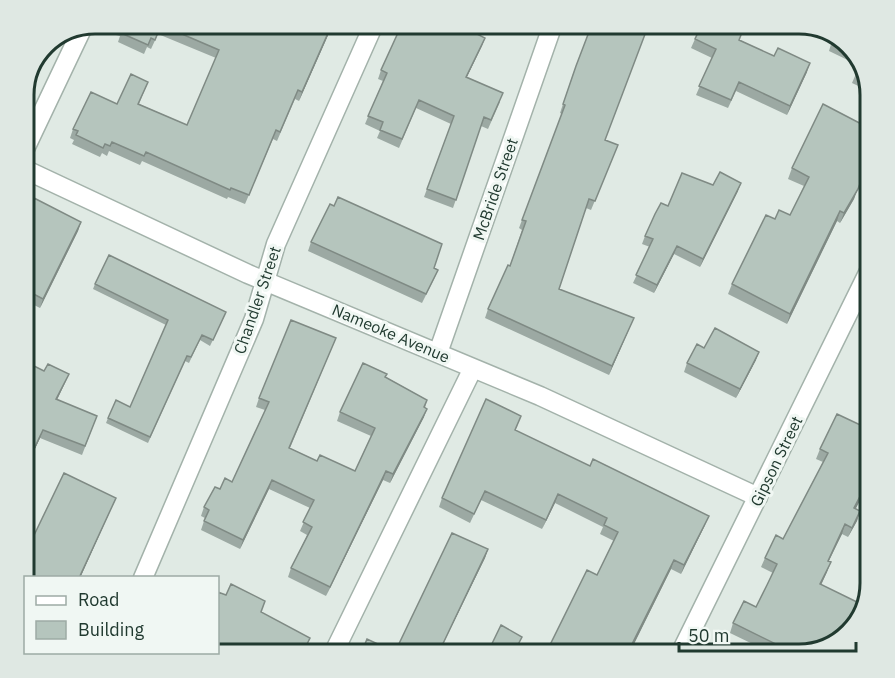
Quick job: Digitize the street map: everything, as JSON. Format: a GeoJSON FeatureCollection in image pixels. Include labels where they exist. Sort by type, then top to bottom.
{"type":"FeatureCollection","features":[{"type":"Feature","properties":{"kind":"street","name":"Chandler Street"},"geometry":{"type":"LineString","coordinates":[[144,576],[254,319],[276,244],[370,34]]}},
{"type":"Feature","properties":{"kind":"street","name":"McBride Street"},"geometry":{"type":"LineString","coordinates":[[438,353],[550,34]]}},
{"type":"Feature","properties":{"kind":"street"},"geometry":{"type":"LineString","coordinates":[[35,128],[78,38]]}},
{"type":"Feature","properties":{"kind":"street","name":"Nameoke Avenue"},"geometry":{"type":"LineString","coordinates":[[35,174],[265,281],[540,396],[758,496]]}},
{"type":"Feature","properties":{"kind":"street","name":"Gipson Street"},"geometry":{"type":"LineString","coordinates":[[688,644],[860,289]]}},
{"type":"Feature","properties":{"kind":"street"},"geometry":{"type":"LineString","coordinates":[[338,644],[473,368]]}},
{"type":"Feature","properties":{"kind":"building"},"geometry":{"type":"Polygon","coordinates":[[[123,34],[157,34],[155,40],[151,38],[148,45],[123,34]]]}},
{"type":"Feature","properties":{"kind":"building"},"geometry":{"type":"Polygon","coordinates":[[[182,34],[328,34],[302,92],[298,90],[280,132],[276,130],[249,195],[231,188],[230,190],[146,152],[144,156],[112,142],[110,146],[105,144],[103,148],[76,135],[78,131],[73,129],[91,92],[117,104],[131,74],[148,82],[138,104],[187,125],[219,50],[182,34]]]}},
{"type":"Feature","properties":{"kind":"building"},"geometry":{"type":"Polygon","coordinates":[[[397,34],[477,34],[485,38],[466,77],[503,93],[491,120],[484,117],[456,200],[427,189],[454,116],[419,100],[402,139],[380,130],[383,122],[368,116],[387,73],[381,70],[397,34]]]}},
{"type":"Feature","properties":{"kind":"building"},"geometry":{"type":"Polygon","coordinates":[[[588,34],[645,34],[605,140],[618,145],[595,201],[589,199],[559,289],[634,318],[612,366],[488,309],[508,265],[510,266],[526,221],[522,220],[565,105],[563,104],[588,34]]]}},
{"type":"Feature","properties":{"kind":"building"},"geometry":{"type":"Polygon","coordinates":[[[697,34],[741,34],[739,40],[774,56],[778,48],[810,63],[790,106],[739,82],[731,100],[699,86],[716,49],[695,39],[697,34]]]}},
{"type":"Feature","properties":{"kind":"building"},"geometry":{"type":"Polygon","coordinates":[[[823,104],[860,123],[860,184],[844,213],[840,211],[790,314],[732,284],[766,215],[775,219],[779,210],[790,215],[809,177],[792,168],[823,104]]]}},
{"type":"Feature","properties":{"kind":"building"},"geometry":{"type":"Polygon","coordinates":[[[720,172],[741,183],[703,259],[677,246],[657,285],[636,275],[653,239],[645,236],[661,203],[668,206],[682,173],[713,185],[720,172]]]}},
{"type":"Feature","properties":{"kind":"building"},"geometry":{"type":"Polygon","coordinates":[[[338,197],[442,244],[434,268],[438,270],[426,294],[311,242],[330,204],[334,206],[338,197]]]}},
{"type":"Feature","properties":{"kind":"building"},"geometry":{"type":"Polygon","coordinates":[[[35,199],[81,222],[43,299],[35,295],[35,199]]]}},
{"type":"Feature","properties":{"kind":"building"},"geometry":{"type":"Polygon","coordinates":[[[109,255],[226,312],[213,340],[202,335],[191,357],[187,356],[150,437],[108,418],[116,400],[130,407],[168,320],[95,284],[109,255]]]}},
{"type":"Feature","properties":{"kind":"building"},"geometry":{"type":"Polygon","coordinates":[[[291,320],[336,338],[289,448],[317,461],[320,455],[355,471],[375,428],[340,412],[363,363],[387,374],[385,377],[427,400],[424,407],[427,409],[393,474],[386,471],[330,587],[291,568],[312,527],[303,522],[314,500],[272,480],[243,540],[204,521],[209,510],[204,507],[215,487],[220,489],[225,478],[232,482],[269,402],[259,398],[291,320]]]}},
{"type":"Feature","properties":{"kind":"building"},"geometry":{"type":"Polygon","coordinates":[[[715,328],[759,352],[740,389],[687,363],[697,344],[704,348],[715,328]]]}},
{"type":"Feature","properties":{"kind":"building"},"geometry":{"type":"Polygon","coordinates":[[[48,364],[69,374],[56,399],[97,416],[85,446],[43,430],[35,447],[35,366],[44,371],[48,364]]]}},
{"type":"Feature","properties":{"kind":"building"},"geometry":{"type":"Polygon","coordinates":[[[486,399],[521,416],[515,430],[590,466],[593,459],[709,516],[684,565],[674,560],[632,644],[550,644],[587,570],[597,575],[618,532],[604,525],[607,518],[558,494],[546,520],[485,491],[474,514],[442,498],[486,399]]]}},
{"type":"Feature","properties":{"kind":"building"},"geometry":{"type":"Polygon","coordinates":[[[837,414],[860,425],[860,496],[854,508],[860,511],[852,528],[845,524],[820,584],[857,602],[848,620],[827,637],[800,644],[776,644],[733,623],[744,601],[756,607],[767,585],[777,564],[765,558],[776,535],[783,539],[828,453],[820,449],[837,414]]]}},
{"type":"Feature","properties":{"kind":"building"},"geometry":{"type":"Polygon","coordinates":[[[64,473],[116,498],[80,576],[35,576],[35,533],[64,473]]]}},
{"type":"Feature","properties":{"kind":"building"},"geometry":{"type":"Polygon","coordinates":[[[452,533],[488,549],[443,644],[399,644],[452,533]]]}},
{"type":"Feature","properties":{"kind":"building"},"geometry":{"type":"Polygon","coordinates":[[[231,584],[265,601],[261,612],[310,638],[307,644],[219,644],[219,592],[226,595],[231,584]]]}},
{"type":"Feature","properties":{"kind":"building"},"geometry":{"type":"Polygon","coordinates":[[[501,625],[522,637],[518,644],[492,644],[501,625]]]}},
{"type":"Feature","properties":{"kind":"building"},"geometry":{"type":"Polygon","coordinates":[[[367,639],[378,644],[365,644],[367,639]]]}}]}
